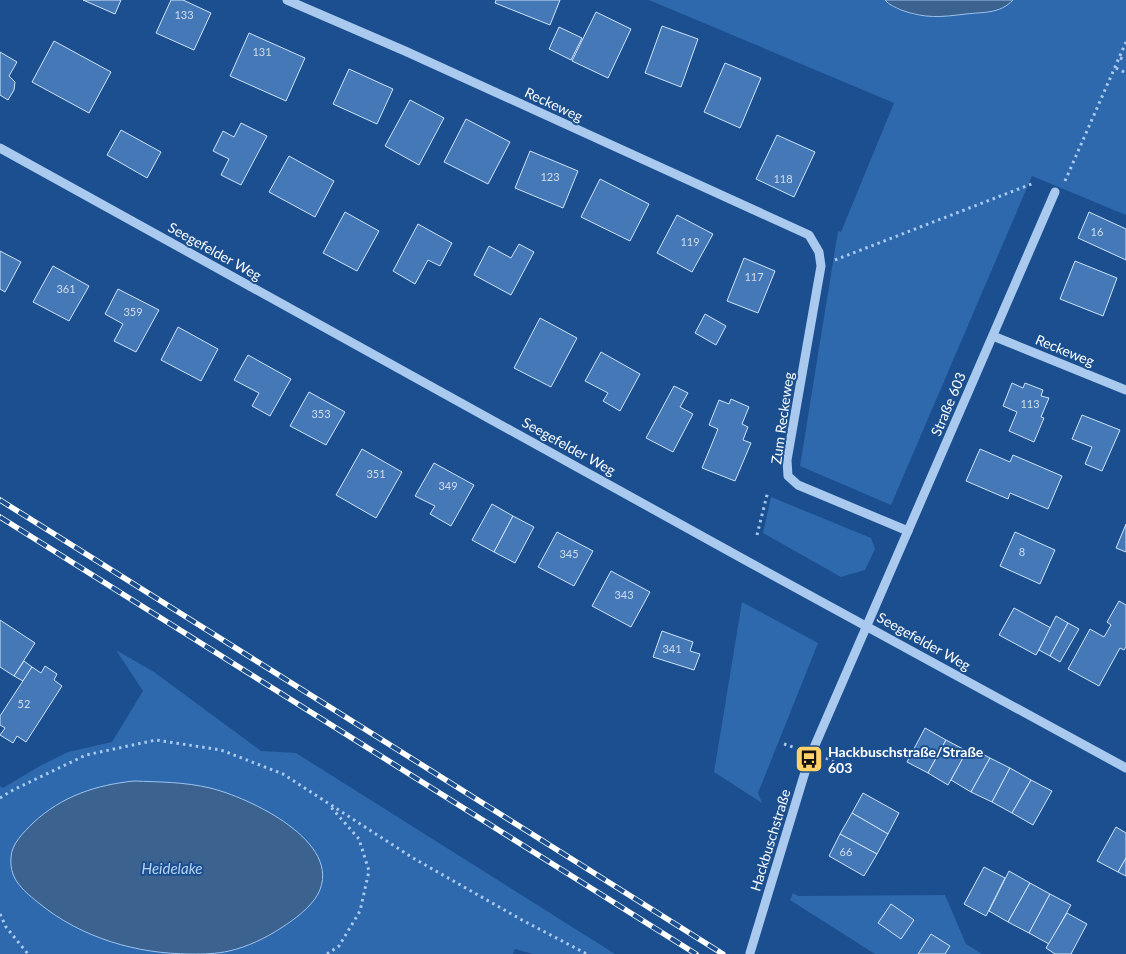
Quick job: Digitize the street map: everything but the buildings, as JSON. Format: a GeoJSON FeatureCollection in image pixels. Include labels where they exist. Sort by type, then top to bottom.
{"type":"FeatureCollection","features":[{"type":"Feature","properties":{"kind":"street","name":"Reckeweg"},"geometry":{"type":"LineString","coordinates":[[287,0],[404,51],[809,235]]}},
{"type":"Feature","properties":{"kind":"street","name":"Seegefelder Weg"},"geometry":{"type":"LineString","coordinates":[[0,148],[1126,768]]}},
{"type":"Feature","properties":{"kind":"street","name":"Straße 603"},"geometry":{"type":"LineString","coordinates":[[866,626],[1055,192]]}},
{"type":"Feature","properties":{"kind":"street","name":"Zum Reckeweg"},"geometry":{"type":"LineString","coordinates":[[809,235],[820,252],[821,266],[787,460],[788,476],[798,485],[908,531]]}},
{"type":"Feature","properties":{"kind":"street","name":"Reckeweg"},"geometry":{"type":"LineString","coordinates":[[993,336],[1126,390]]}},
{"type":"Feature","properties":{"kind":"street","name":"Hackbuschstraße"},"geometry":{"type":"LineString","coordinates":[[750,953],[808,759],[866,626]]}},
{"type":"Feature","properties":{"kind":"path"},"geometry":{"type":"LineString","coordinates":[[1066,180],[1126,42]]}},
{"type":"Feature","properties":{"kind":"path"},"geometry":{"type":"LineString","coordinates":[[1120,58],[1126,60]]}},
{"type":"Feature","properties":{"kind":"path"},"geometry":{"type":"LineString","coordinates":[[1116,68],[1126,72]]}},
{"type":"Feature","properties":{"kind":"path"},"geometry":{"type":"LineString","coordinates":[[821,266],[1034,183]]}},
{"type":"Feature","properties":{"kind":"path"},"geometry":{"type":"LineString","coordinates":[[757,535],[768,491]]}},
{"type":"Feature","properties":{"kind":"path"},"geometry":{"type":"LineString","coordinates":[[0,798],[86,755],[156,740],[220,750],[283,774],[413,858],[522,920],[587,954]]}},
{"type":"Feature","properties":{"kind":"path"},"geometry":{"type":"LineString","coordinates":[[784,744],[797,749]]}},
{"type":"Feature","properties":{"kind":"path"},"geometry":{"type":"LineString","coordinates":[[327,802],[358,839],[369,871],[360,911],[339,946],[327,954]]}},
{"type":"Feature","properties":{"kind":"path"},"geometry":{"type":"LineString","coordinates":[[0,914],[6,927],[28,954]]}},
{"type":"Feature","properties":{"kind":"shaded area"},"geometry":{"type":"Polygon","coordinates":[[[649,0],[885,0],[893,7],[914,15],[937,17],[1002,8],[1013,0],[1126,0],[1126,215],[1032,176],[891,505],[800,466],[838,231],[841,232],[894,103],[649,0]]]}},
{"type":"Feature","properties":{"kind":"shaded area"},"geometry":{"type":"Polygon","coordinates":[[[771,497],[871,538],[875,549],[865,570],[841,577],[763,533],[771,497]]]}},
{"type":"Feature","properties":{"kind":"shaded area"},"geometry":{"type":"Polygon","coordinates":[[[742,602],[818,643],[758,793],[762,803],[714,772],[742,602]]]}},
{"type":"Feature","properties":{"kind":"shaded area"},"geometry":{"type":"Polygon","coordinates":[[[116,650],[154,672],[261,751],[296,753],[615,954],[533,954],[515,949],[513,954],[0,954],[0,786],[3,788],[68,752],[112,742],[143,691],[116,650]]]}},
{"type":"Feature","properties":{"kind":"shaded area"},"geometry":{"type":"Polygon","coordinates":[[[793,893],[798,896],[945,895],[966,944],[982,954],[875,954],[790,900],[793,893]]]}},
{"type":"Feature","properties":{"kind":"water"},"geometry":{"type":"Polygon","coordinates":[[[885,0],[1013,0],[1003,8],[991,12],[934,16],[918,15],[901,10],[890,5],[885,0]]]}},
{"type":"Feature","properties":{"kind":"water","name":"Heidelake"},"geometry":{"type":"Polygon","coordinates":[[[134,781],[182,783],[210,788],[247,801],[268,812],[306,840],[318,857],[323,875],[318,894],[302,913],[269,935],[243,947],[215,953],[171,953],[131,947],[92,935],[56,916],[29,895],[15,879],[11,866],[13,848],[22,834],[33,823],[68,799],[106,785],[134,781]]]}},
{"type":"Feature","properties":{"kind":"railway"},"geometry":{"type":"LineString","coordinates":[[0,500],[723,954]]}},
{"type":"Feature","properties":{"kind":"railway"},"geometry":{"type":"LineString","coordinates":[[0,517],[696,954]]}},
{"type":"Feature","properties":{"kind":"place","name":"Hackbuschstraße/Straße 603"},"geometry":{"type":"Point","coordinates":[809,759]}}]}
